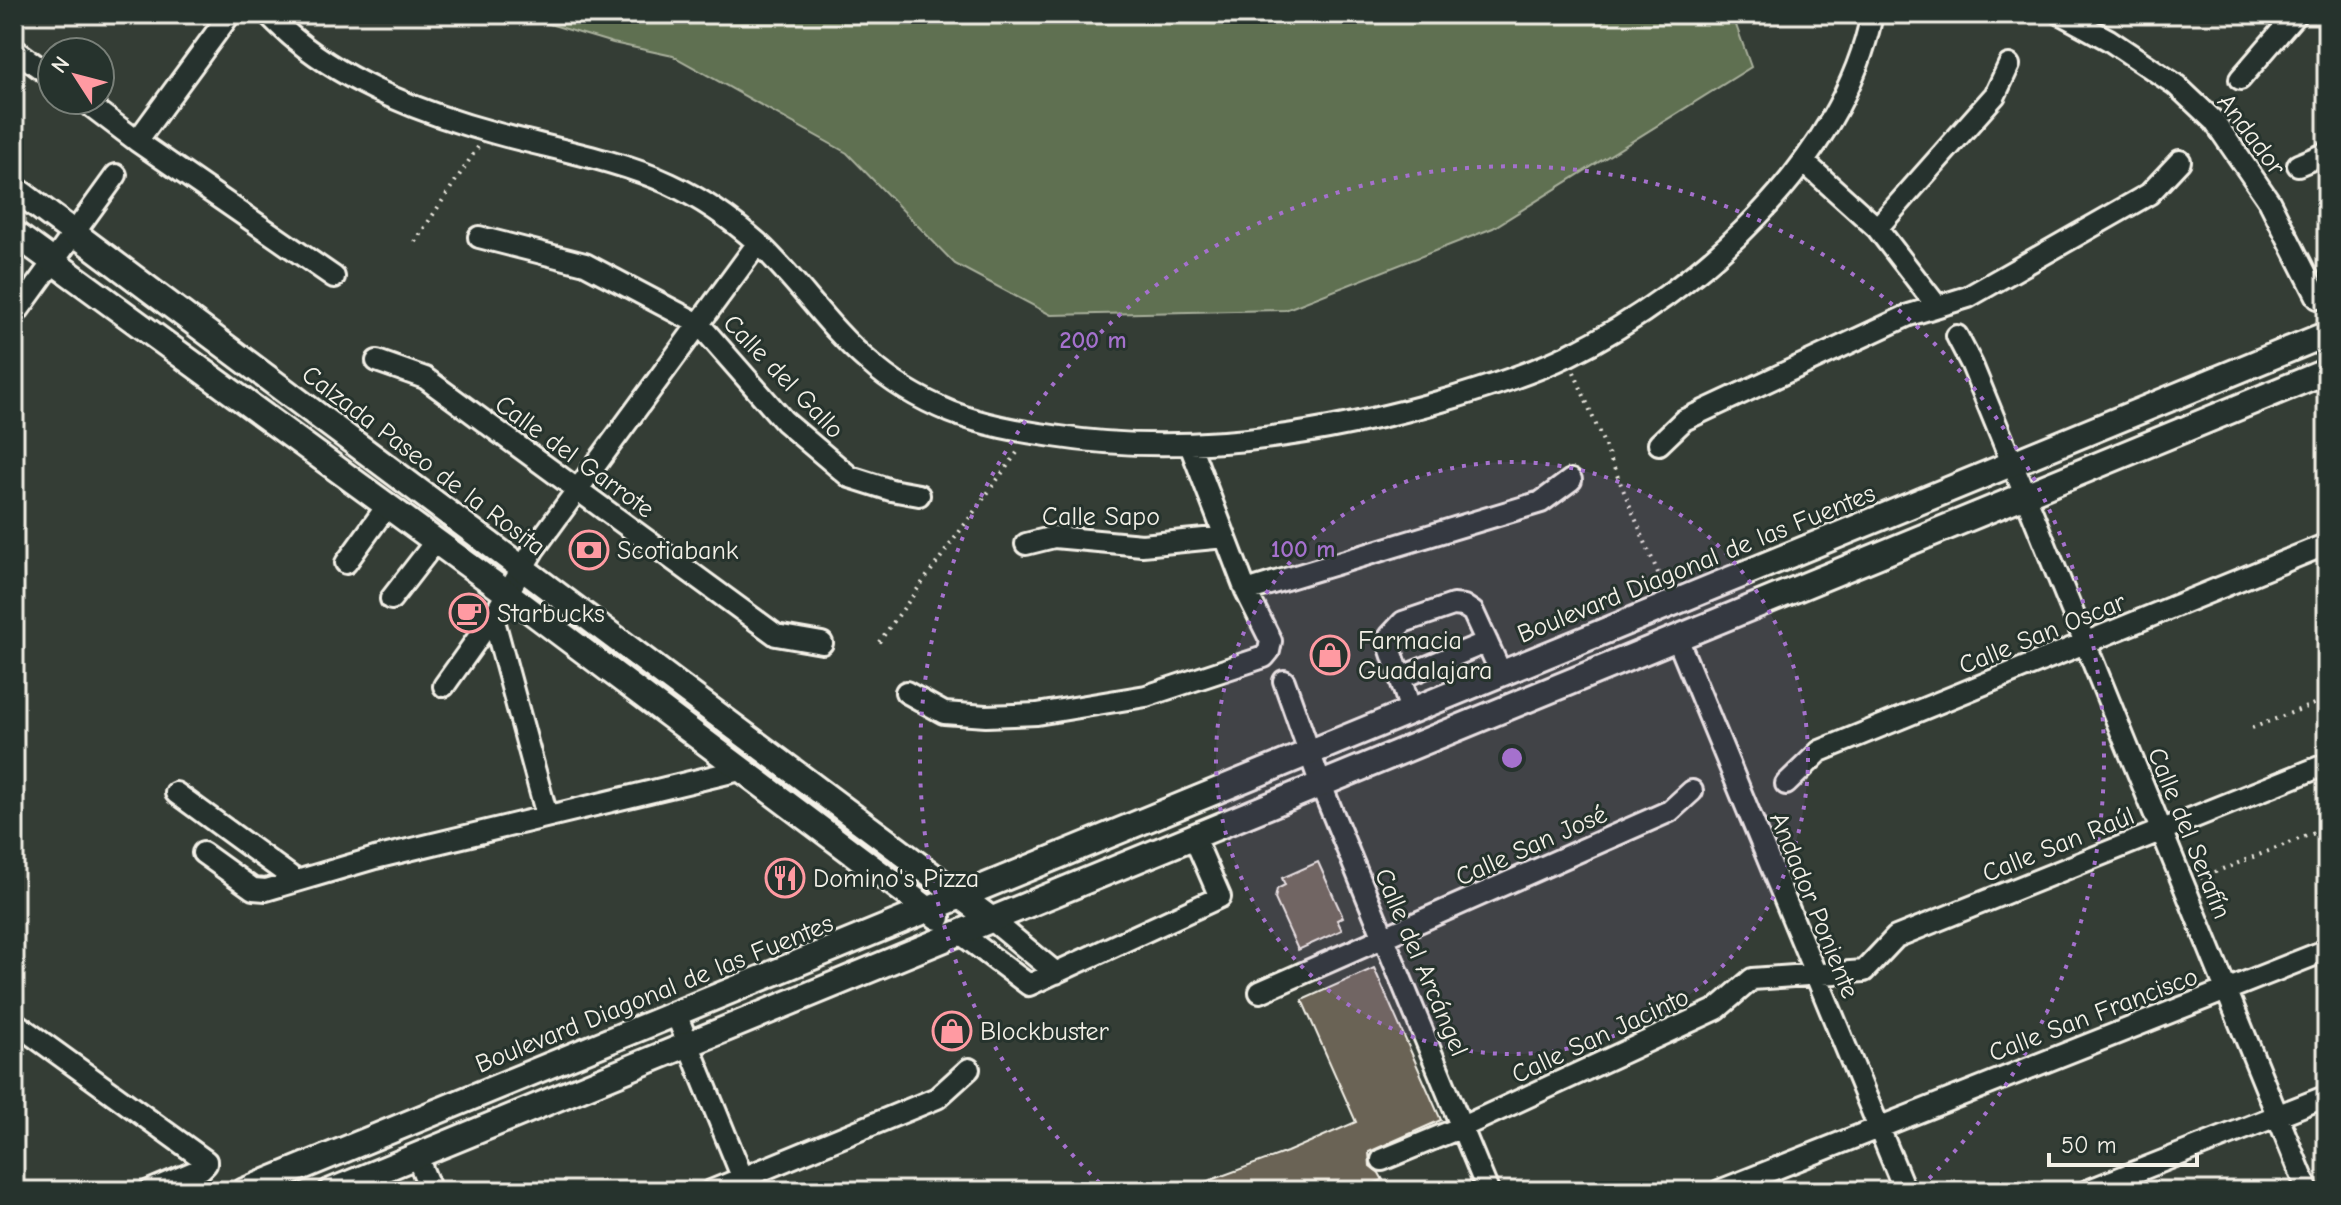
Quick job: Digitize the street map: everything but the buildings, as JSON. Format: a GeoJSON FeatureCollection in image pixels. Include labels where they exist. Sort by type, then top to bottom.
{"type":"FeatureCollection","features":[{"type":"Feature","properties":{"kind":"main road","name":"Calzada Paseo de la Rosita"},"geometry":{"type":"LineString","coordinates":[[14,188],[992,920]]}},
{"type":"Feature","properties":{"kind":"main road"},"geometry":{"type":"LineString","coordinates":[[14,233],[508,594],[960,933]]}},
{"type":"Feature","properties":{"kind":"main road","name":"Boulevard Diagonal de las Fuentes"},"geometry":{"type":"LineString","coordinates":[[244,1191],[2327,334]]}},
{"type":"Feature","properties":{"kind":"main road"},"geometry":{"type":"LineString","coordinates":[[331,1191],[2327,371]]}},
{"type":"Feature","properties":{"kind":"street"},"geometry":{"type":"LineString","coordinates":[[137,141],[230,14]]}},
{"type":"Feature","properties":{"kind":"street"},"geometry":{"type":"LineString","coordinates":[[268,14],[296,40],[354,79],[404,102],[488,132],[624,167],[673,185],[758,243],[871,364],[908,390],[946,410],[1001,428],[1137,445],[1190,445],[1280,435],[1417,408],[1495,385],[1567,356],[1621,326],[1678,288],[1735,238],[1804,162],[1853,79],[1872,14]]}},
{"type":"Feature","properties":{"kind":"street","name":"Andador"},"geometry":{"type":"LineString","coordinates":[[2061,14],[2109,40],[2176,85],[2214,121],[2269,201],[2318,298]]}},
{"type":"Feature","properties":{"kind":"street"},"geometry":{"type":"LineString","coordinates":[[2240,79],[2296,14]]}},
{"type":"Feature","properties":{"kind":"street"},"geometry":{"type":"LineString","coordinates":[[14,49],[36,65]]}},
{"type":"Feature","properties":{"kind":"street"},"geometry":{"type":"LineString","coordinates":[[1877,228],[1995,95],[2009,65]]}},
{"type":"Feature","properties":{"kind":"street"},"geometry":{"type":"LineString","coordinates":[[104,116],[334,277]]}},
{"type":"Feature","properties":{"kind":"street"},"geometry":{"type":"LineString","coordinates":[[2298,165],[2327,153]]}},
{"type":"Feature","properties":{"kind":"street"},"geometry":{"type":"LineString","coordinates":[[1659,444],[1684,420],[1909,315],[1968,297],[2149,194],[2180,161]]}},
{"type":"Feature","properties":{"kind":"street"},"geometry":{"type":"LineString","coordinates":[[1804,162],[1877,228],[1937,306]]}},
{"type":"Feature","properties":{"kind":"street"},"geometry":{"type":"LineString","coordinates":[[14,316],[116,175]]}},
{"type":"Feature","properties":{"kind":"street","name":"Calle del Gallo"},"geometry":{"type":"LineString","coordinates":[[479,237],[585,264],[699,324],[784,421],[850,477],[919,495]]}},
{"type":"Feature","properties":{"kind":"street"},"geometry":{"type":"LineString","coordinates":[[444,686],[578,490],[758,243]]}},
{"type":"Feature","properties":{"kind":"street","name":"Calle del Serafín"},"geometry":{"type":"LineString","coordinates":[[1957,336],[2025,494],[2308,1191]]}},
{"type":"Feature","properties":{"kind":"street","name":"Calle del Garrote"},"geometry":{"type":"LineString","coordinates":[[377,361],[425,378],[776,635],[822,643]]}},
{"type":"Feature","properties":{"kind":"street"},"geometry":{"type":"LineString","coordinates":[[906,692],[944,713],[986,716],[1037,714],[1146,696],[1264,657],[1271,641],[1246,591],[1190,445]]}},
{"type":"Feature","properties":{"kind":"street"},"geometry":{"type":"LineString","coordinates":[[1246,591],[1541,502],[1571,480]]}},
{"type":"Feature","properties":{"kind":"street"},"geometry":{"type":"LineString","coordinates":[[346,563],[387,506]]}},
{"type":"Feature","properties":{"kind":"street","name":"Calle Sapo"},"geometry":{"type":"LineString","coordinates":[[1026,544],[1054,537],[1142,545],[1225,537]]}},
{"type":"Feature","properties":{"kind":"street"},"geometry":{"type":"LineString","coordinates":[[391,599],[436,541]]}},
{"type":"Feature","properties":{"kind":"street","name":"Calle San Oscar"},"geometry":{"type":"LineString","coordinates":[[1786,784],[1820,751],[2327,544]]}},
{"type":"Feature","properties":{"kind":"street"},"geometry":{"type":"LineString","coordinates":[[1411,711],[1389,644],[1390,636],[1403,622],[1453,605],[1464,606],[1473,612],[1501,673]]}},
{"type":"Feature","properties":{"kind":"street"},"geometry":{"type":"LineString","coordinates":[[493,617],[547,816]]}},
{"type":"Feature","properties":{"kind":"street","name":"Andador Poniente"},"geometry":{"type":"LineString","coordinates":[[1677,638],[1905,1191]]}},
{"type":"Feature","properties":{"kind":"street"},"geometry":{"type":"LineString","coordinates":[[1400,678],[1487,642]]}},
{"type":"Feature","properties":{"kind":"street","name":"Calle del Arcángel"},"geometry":{"type":"LineString","coordinates":[[1284,681],[1308,753],[1488,1191]]}},
{"type":"Feature","properties":{"kind":"street","name":"Calle San Raúl"},"geometry":{"type":"LineString","coordinates":[[1816,974],[1864,971],[1896,937],[2327,764]]}},
{"type":"Feature","properties":{"kind":"street"},"geometry":{"type":"LineString","coordinates":[[203,853],[253,889],[266,890],[375,858],[740,770]]}},
{"type":"Feature","properties":{"kind":"street","name":"Calle San José"},"geometry":{"type":"LineString","coordinates":[[1260,992],[1670,811],[1692,791]]}},
{"type":"Feature","properties":{"kind":"street"},"geometry":{"type":"LineString","coordinates":[[176,793],[290,876]]}},
{"type":"Feature","properties":{"kind":"street"},"geometry":{"type":"LineString","coordinates":[[960,933],[1029,985],[1220,897],[1194,837]]}},
{"type":"Feature","properties":{"kind":"street"},"geometry":{"type":"LineString","coordinates":[[992,920],[1056,973]]}},
{"type":"Feature","properties":{"kind":"street","name":"Calle San Francisco"},"geometry":{"type":"LineString","coordinates":[[1719,1191],[2327,950]]}},
{"type":"Feature","properties":{"kind":"street","name":"Calle San Jacinto"},"geometry":{"type":"LineString","coordinates":[[1382,1160],[1462,1127],[1717,1009],[1752,979],[1816,974]]}},
{"type":"Feature","properties":{"kind":"street"},"geometry":{"type":"LineString","coordinates":[[676,1014],[746,1185]]}},
{"type":"Feature","properties":{"kind":"street"},"geometry":{"type":"LineString","coordinates":[[14,1022],[206,1161],[201,1169],[149,1191]]}},
{"type":"Feature","properties":{"kind":"street"},"geometry":{"type":"LineString","coordinates":[[711,1191],[746,1185],[937,1098],[969,1069]]}},
{"type":"Feature","properties":{"kind":"street"},"geometry":{"type":"LineString","coordinates":[[2087,1191],[2327,1096]]}},
{"type":"Feature","properties":{"kind":"street"},"geometry":{"type":"LineString","coordinates":[[417,1157],[431,1191]]}},
{"type":"Feature","properties":{"kind":"path"},"geometry":{"type":"LineString","coordinates":[[415,242],[488,132]]}},
{"type":"Feature","properties":{"kind":"path"},"geometry":{"type":"LineString","coordinates":[[1567,356],[1658,573]]}},
{"type":"Feature","properties":{"kind":"path"},"geometry":{"type":"LineString","coordinates":[[879,642],[1032,433]]}},
{"type":"Feature","properties":{"kind":"path"},"geometry":{"type":"LineString","coordinates":[[2252,728],[2327,699]]}},
{"type":"Feature","properties":{"kind":"path"},"geometry":{"type":"LineString","coordinates":[[2183,884],[2327,828]]}},
{"type":"Feature","properties":{"kind":"green space"},"geometry":{"type":"Polygon","coordinates":[[[516,14],[1732,14],[1751,67],[1493,228],[1285,310],[1051,315],[955,264],[847,153],[673,56],[613,43],[516,14]]]}},
{"type":"Feature","properties":{"kind":"place","name":"Scotiabank"},"geometry":{"type":"Point","coordinates":[589,550]}},
{"type":"Feature","properties":{"kind":"place","name":"Starbucks"},"geometry":{"type":"Point","coordinates":[469,613]}},
{"type":"Feature","properties":{"kind":"place","name":"Farmacia Guadalajara"},"geometry":{"type":"Point","coordinates":[1330,655]}},
{"type":"Feature","properties":{"kind":"place","name":"Domino's Pizza"},"geometry":{"type":"Point","coordinates":[785,878]}},
{"type":"Feature","properties":{"kind":"place","name":"Blockbuster"},"geometry":{"type":"Point","coordinates":[952,1031]}}]}
